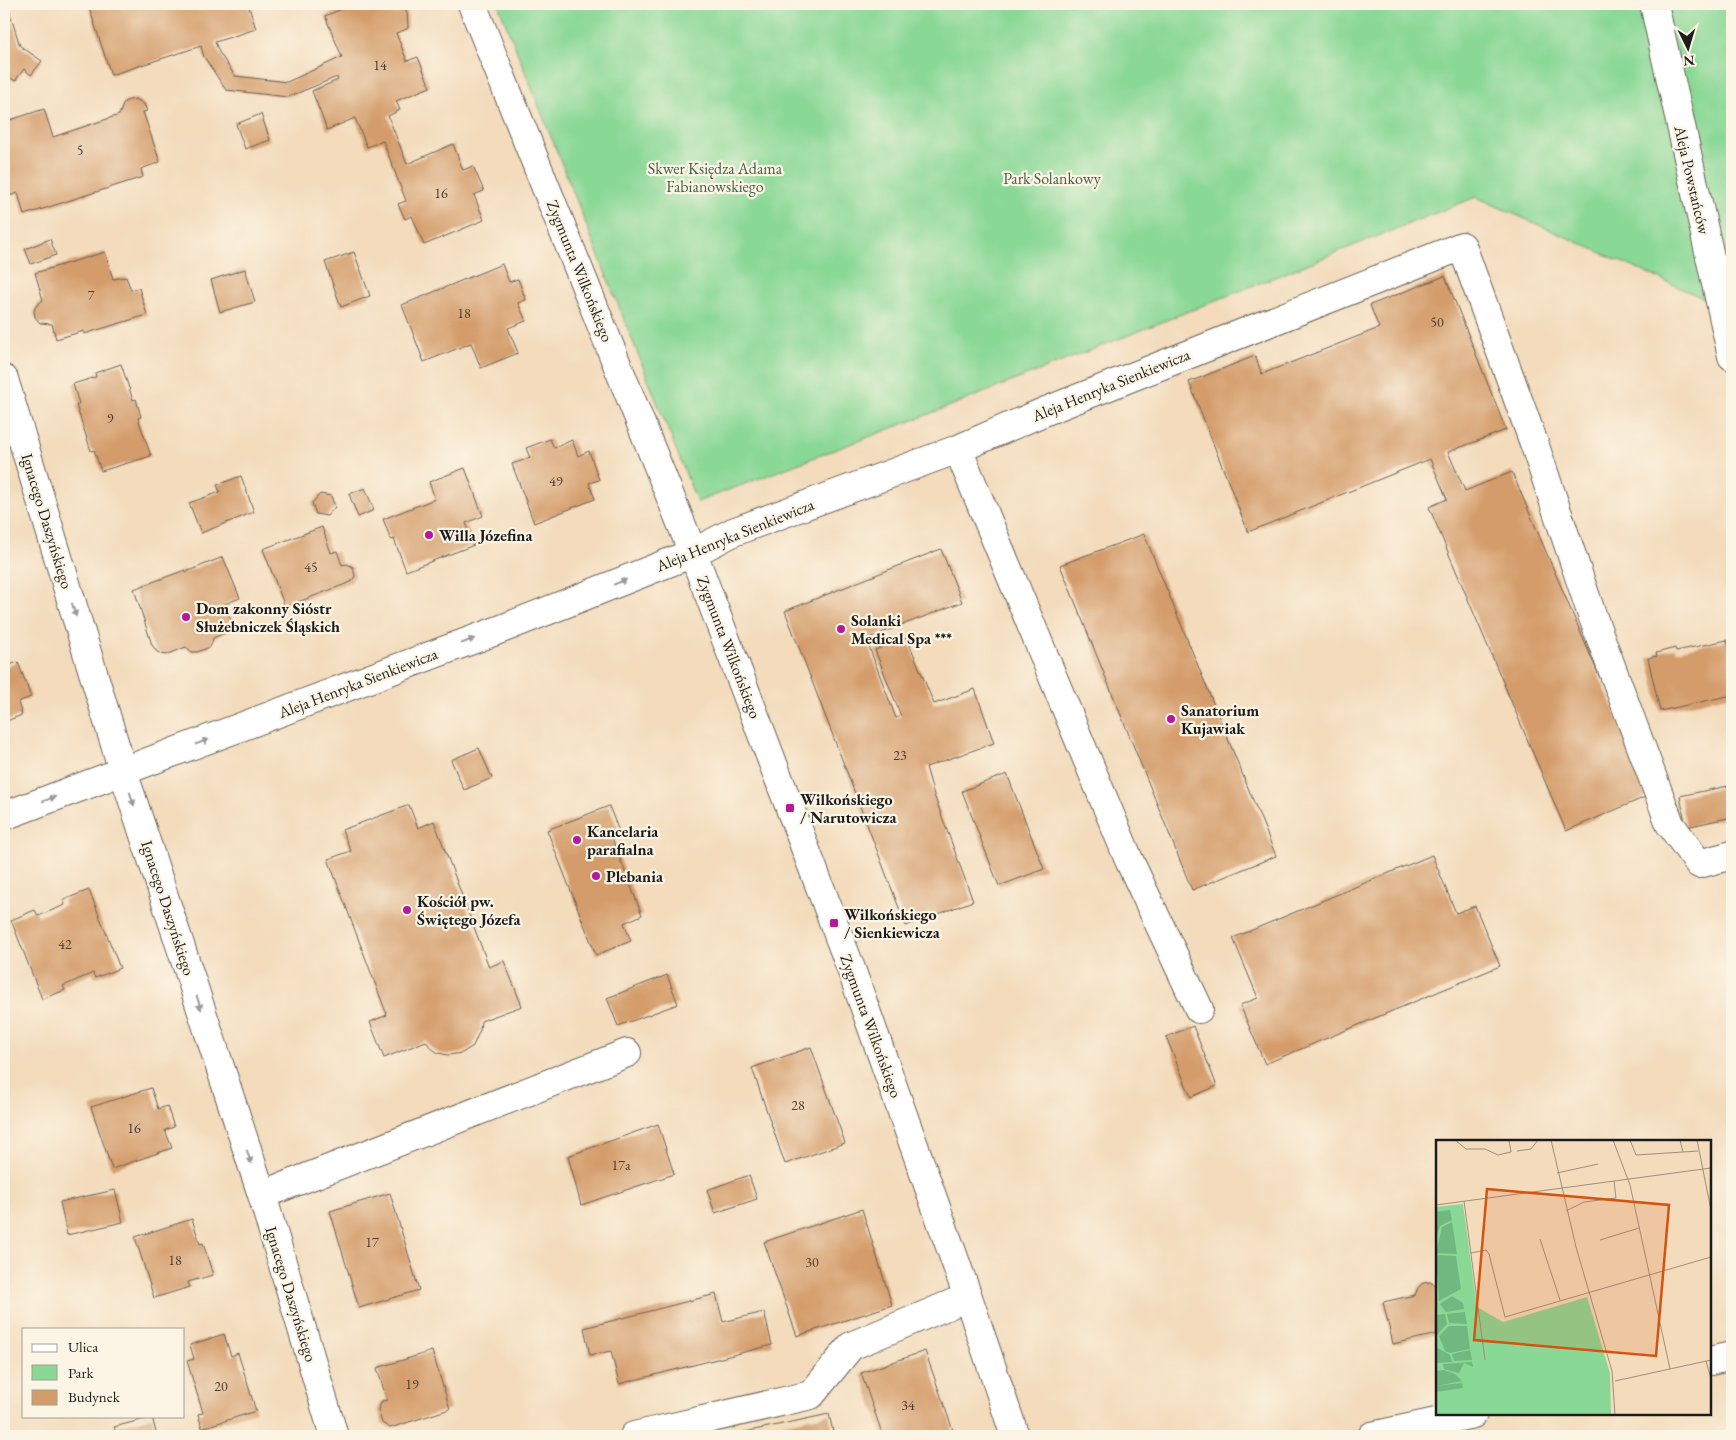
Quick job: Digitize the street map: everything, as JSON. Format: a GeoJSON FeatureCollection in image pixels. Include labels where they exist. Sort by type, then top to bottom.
{"type":"FeatureCollection","features":[{"type":"Feature","properties":{"kind":"street","name":"Zygmunta Wilkońskiego"},"geometry":{"type":"LineString","coordinates":[[472,4],[693,553],[850,966],[968,1297],[1015,1436]]}},
{"type":"Feature","properties":{"kind":"street","name":"Aleja Powstańców"},"geometry":{"type":"LineString","coordinates":[[1654,4],[1732,356]]}},
{"type":"Feature","properties":{"kind":"street","name":"Aleja Henryka Sienkiewicza"},"geometry":{"type":"LineString","coordinates":[[4,816],[504,628],[693,553],[742,529],[958,449],[1041,413],[1462,246],[1535,446],[1592,615],[1670,824],[1699,864],[1732,855]]}},
{"type":"Feature","properties":{"kind":"street","name":"Ignacego Daszyńskiego"},"geometry":{"type":"LineString","coordinates":[[4,379],[123,771],[262,1195],[334,1436]]}},
{"type":"Feature","properties":{"kind":"street"},"geometry":{"type":"LineString","coordinates":[[958,449],[1130,860],[1199,1009]]}},
{"type":"Feature","properties":{"kind":"street"},"geometry":{"type":"LineString","coordinates":[[262,1195],[627,1053]]}},
{"type":"Feature","properties":{"kind":"street"},"geometry":{"type":"LineString","coordinates":[[634,1436],[810,1395],[851,1346],[968,1297]]}},
{"type":"Feature","properties":{"kind":"street"},"geometry":{"type":"LineString","coordinates":[[1711,1361],[1732,1356]]}},
{"type":"Feature","properties":{"kind":"street"},"geometry":{"type":"LineString","coordinates":[[1372,1436],[1468,1415]]}},
{"type":"Feature","properties":{"kind":"green space","name":"Park Solankowy"},"geometry":{"type":"Polygon","coordinates":[[[498,4],[1732,4],[1732,311],[1476,197],[953,405],[697,502],[498,4]]]}},
{"type":"Feature","properties":{"kind":"building"},"geometry":{"type":"Polygon","coordinates":[[[4,4],[7,4],[20,46],[42,61],[31,75],[24,69],[15,81],[6,75],[4,78],[4,4]]]}},
{"type":"Feature","properties":{"kind":"building"},"geometry":{"type":"Polygon","coordinates":[[[88,4],[248,4],[256,29],[215,42],[219,52],[235,76],[287,82],[342,57],[325,16],[349,6],[349,4],[368,4],[370,9],[384,4],[401,4],[407,12],[408,27],[396,33],[407,61],[418,57],[430,87],[396,101],[400,110],[388,116],[407,164],[453,144],[463,170],[473,166],[484,191],[474,195],[484,220],[424,245],[412,216],[405,219],[398,204],[406,201],[383,141],[367,147],[355,118],[327,130],[312,91],[338,80],[337,77],[288,97],[226,90],[204,57],[201,46],[111,75],[88,4]]]}},
{"type":"Feature","properties":{"kind":"building"},"geometry":{"type":"Polygon","coordinates":[[[136,99],[144,104],[147,111],[143,112],[160,162],[141,169],[143,177],[24,215],[18,193],[9,196],[4,181],[4,122],[44,109],[53,137],[119,115],[124,102],[136,99]]]}},
{"type":"Feature","properties":{"kind":"building"},"geometry":{"type":"Polygon","coordinates":[[[261,114],[270,140],[245,149],[236,124],[261,114]]]}},
{"type":"Feature","properties":{"kind":"building"},"geometry":{"type":"Polygon","coordinates":[[[50,239],[56,255],[31,264],[25,249],[50,239]]]}},
{"type":"Feature","properties":{"kind":"building"},"geometry":{"type":"Polygon","coordinates":[[[105,252],[113,279],[126,277],[131,290],[139,288],[147,315],[84,334],[84,331],[56,339],[52,324],[40,323],[35,317],[34,311],[36,306],[43,300],[35,273],[105,252]]]}},
{"type":"Feature","properties":{"kind":"building"},"geometry":{"type":"Polygon","coordinates":[[[354,252],[370,296],[341,307],[325,262],[354,252]]]}},
{"type":"Feature","properties":{"kind":"building"},"geometry":{"type":"Polygon","coordinates":[[[502,264],[509,282],[518,279],[526,300],[518,303],[526,321],[508,328],[518,353],[481,368],[471,343],[424,362],[402,305],[502,264]]]}},
{"type":"Feature","properties":{"kind":"building"},"geometry":{"type":"Polygon","coordinates":[[[245,269],[255,302],[220,312],[211,280],[245,269]]]}},
{"type":"Feature","properties":{"kind":"building"},"geometry":{"type":"Polygon","coordinates":[[[1445,276],[1506,430],[1448,452],[1465,491],[1512,472],[1650,795],[1566,831],[1429,507],[1447,499],[1430,459],[1248,532],[1189,382],[1255,356],[1262,374],[1379,328],[1370,305],[1445,276]]]}},
{"type":"Feature","properties":{"kind":"building"},"geometry":{"type":"Polygon","coordinates":[[[121,364],[133,400],[136,399],[141,417],[138,418],[151,456],[101,471],[94,450],[91,451],[76,405],[79,404],[73,384],[96,377],[95,373],[121,364]]]}},
{"type":"Feature","properties":{"kind":"building"},"geometry":{"type":"Polygon","coordinates":[[[550,439],[554,448],[572,440],[578,456],[589,451],[599,480],[589,483],[595,499],[534,523],[512,464],[530,458],[526,448],[550,439]]]}},
{"type":"Feature","properties":{"kind":"building"},"geometry":{"type":"Polygon","coordinates":[[[465,468],[483,516],[466,523],[474,545],[406,571],[394,539],[391,540],[383,519],[435,499],[429,482],[465,468]]]}},
{"type":"Feature","properties":{"kind":"building"},"geometry":{"type":"Polygon","coordinates":[[[241,476],[254,512],[201,533],[189,503],[220,492],[217,485],[241,476]]]}},
{"type":"Feature","properties":{"kind":"building"},"geometry":{"type":"Polygon","coordinates":[[[365,488],[374,510],[358,517],[349,494],[365,488]]]}},
{"type":"Feature","properties":{"kind":"building"},"geometry":{"type":"Polygon","coordinates":[[[320,494],[331,496],[335,507],[327,516],[316,514],[312,503],[320,494]]]}},
{"type":"Feature","properties":{"kind":"building"},"geometry":{"type":"Polygon","coordinates":[[[322,527],[331,553],[337,551],[342,565],[347,564],[353,567],[355,576],[351,582],[285,607],[263,549],[322,527]]]}},
{"type":"Feature","properties":{"kind":"building","name":"Sanatorium Kujawiak"},"geometry":{"type":"Polygon","coordinates":[[[1144,534],[1276,856],[1192,890],[1060,565],[1144,534]]]}},
{"type":"Feature","properties":{"kind":"building"},"geometry":{"type":"Polygon","coordinates":[[[941,549],[962,602],[866,639],[896,718],[901,716],[875,650],[907,638],[934,704],[975,689],[994,743],[926,767],[934,795],[973,901],[906,926],[785,611],[941,549]]]}},
{"type":"Feature","properties":{"kind":"building","name":"Dom zakonny Sióstr Służebniczek Śląskich"},"geometry":{"type":"Polygon","coordinates":[[[223,557],[240,598],[225,604],[234,629],[213,638],[210,647],[197,652],[192,652],[186,647],[166,655],[157,652],[152,645],[134,589],[185,570],[186,572],[223,557]]]}},
{"type":"Feature","properties":{"kind":"building"},"geometry":{"type":"Polygon","coordinates":[[[1727,640],[1732,662],[1732,695],[1660,711],[1648,658],[1657,656],[1656,653],[1675,648],[1676,651],[1727,640]]]}},
{"type":"Feature","properties":{"kind":"building"},"geometry":{"type":"Polygon","coordinates":[[[18,662],[31,697],[18,702],[22,715],[4,722],[4,667],[18,662]]]}},
{"type":"Feature","properties":{"kind":"building"},"geometry":{"type":"Polygon","coordinates":[[[479,748],[492,778],[464,790],[451,760],[479,748]]]}},
{"type":"Feature","properties":{"kind":"building"},"geometry":{"type":"Polygon","coordinates":[[[1007,774],[1044,869],[999,886],[962,791],[1007,774]]]}},
{"type":"Feature","properties":{"kind":"building"},"geometry":{"type":"Polygon","coordinates":[[[1728,786],[1732,817],[1686,827],[1680,796],[1728,786]]]}},
{"type":"Feature","properties":{"kind":"building","name":"Kościół pw. Świętego Józefa"},"geometry":{"type":"Polygon","coordinates":[[[409,805],[418,828],[434,821],[489,967],[504,961],[522,1006],[481,1021],[480,1030],[473,1046],[462,1053],[448,1055],[438,1053],[426,1041],[384,1058],[370,1022],[387,1015],[328,859],[351,851],[342,830],[409,805]]]}},
{"type":"Feature","properties":{"kind":"building","name":"Plebania"},"geometry":{"type":"Polygon","coordinates":[[[609,806],[620,834],[612,838],[642,915],[624,923],[631,941],[596,955],[547,830],[609,806]]]}},
{"type":"Feature","properties":{"kind":"building"},"geometry":{"type":"Polygon","coordinates":[[[1432,855],[1456,913],[1475,906],[1500,966],[1265,1064],[1240,1005],[1258,998],[1233,938],[1432,855]]]}},
{"type":"Feature","properties":{"kind":"building"},"geometry":{"type":"Polygon","coordinates":[[[89,890],[120,968],[95,978],[93,973],[63,986],[65,990],[42,999],[11,920],[35,910],[38,916],[65,905],[63,900],[89,890]]]}},
{"type":"Feature","properties":{"kind":"building"},"geometry":{"type":"Polygon","coordinates":[[[667,975],[678,1004],[618,1026],[607,998],[667,975]]]}},
{"type":"Feature","properties":{"kind":"building"},"geometry":{"type":"Polygon","coordinates":[[[1193,1026],[1217,1086],[1191,1097],[1166,1037],[1193,1026]]]}},
{"type":"Feature","properties":{"kind":"building"},"geometry":{"type":"Polygon","coordinates":[[[811,1047],[845,1143],[785,1164],[752,1068],[811,1047]]]}},
{"type":"Feature","properties":{"kind":"building"},"geometry":{"type":"Polygon","coordinates":[[[151,1088],[158,1109],[167,1106],[174,1127],[165,1130],[172,1148],[112,1169],[91,1107],[151,1088]]]}},
{"type":"Feature","properties":{"kind":"building"},"geometry":{"type":"Polygon","coordinates":[[[658,1124],[674,1174],[581,1205],[568,1156],[658,1124]]]}},
{"type":"Feature","properties":{"kind":"building"},"geometry":{"type":"Polygon","coordinates":[[[749,1175],[757,1199],[715,1213],[707,1190],[749,1175]]]}},
{"type":"Feature","properties":{"kind":"building"},"geometry":{"type":"Polygon","coordinates":[[[115,1190],[123,1222],[67,1235],[60,1202],[115,1190]]]}},
{"type":"Feature","properties":{"kind":"building"},"geometry":{"type":"Polygon","coordinates":[[[390,1193],[419,1290],[359,1308],[330,1211],[390,1193]]]}},
{"type":"Feature","properties":{"kind":"building"},"geometry":{"type":"Polygon","coordinates":[[[862,1209],[892,1305],[797,1336],[764,1242],[862,1209]]]}},
{"type":"Feature","properties":{"kind":"building"},"geometry":{"type":"Polygon","coordinates":[[[192,1219],[200,1244],[203,1243],[213,1275],[188,1282],[190,1287],[154,1298],[135,1237],[192,1219]]]}},
{"type":"Feature","properties":{"kind":"building"},"geometry":{"type":"Polygon","coordinates":[[[1430,1282],[1436,1285],[1436,1334],[1393,1344],[1383,1302],[1415,1295],[1423,1283],[1430,1282]]]}},
{"type":"Feature","properties":{"kind":"building"},"geometry":{"type":"Polygon","coordinates":[[[716,1294],[723,1322],[764,1312],[772,1345],[619,1384],[611,1351],[590,1355],[584,1328],[716,1294]]]}},
{"type":"Feature","properties":{"kind":"building"},"geometry":{"type":"Polygon","coordinates":[[[224,1334],[231,1356],[238,1353],[256,1411],[202,1428],[198,1414],[203,1413],[187,1361],[194,1359],[190,1345],[224,1334]]]}},
{"type":"Feature","properties":{"kind":"building"},"geometry":{"type":"Polygon","coordinates":[[[432,1351],[450,1409],[390,1428],[382,1423],[378,1409],[382,1401],[387,1400],[377,1368],[432,1351]]]}},
{"type":"Feature","properties":{"kind":"building"},"geometry":{"type":"Polygon","coordinates":[[[925,1351],[955,1436],[883,1436],[861,1373],[925,1351]]]}},
{"type":"Feature","properties":{"kind":"building"},"geometry":{"type":"Polygon","coordinates":[[[829,1414],[834,1436],[731,1436],[731,1435],[829,1414]]]}},
{"type":"Feature","properties":{"kind":"building"},"geometry":{"type":"Polygon","coordinates":[[[152,1418],[157,1436],[117,1436],[114,1427],[152,1418]]]}},
{"type":"Feature","properties":{"kind":"place","name":"Willa Józefina"},"geometry":{"type":"Point","coordinates":[429,535]}},
{"type":"Feature","properties":{"kind":"place","name":"Dom zakonny Sióstr Służebniczek Śląskich"},"geometry":{"type":"Point","coordinates":[186,617]}},
{"type":"Feature","properties":{"kind":"place","name":"Solanki Medical Spa ***"},"geometry":{"type":"Point","coordinates":[841,629]}},
{"type":"Feature","properties":{"kind":"place","name":"Sanatorium Kujawiak"},"geometry":{"type":"Point","coordinates":[1171,719]}},
{"type":"Feature","properties":{"kind":"place","name":"Wilkońskiego / Narutowicza"},"geometry":{"type":"Point","coordinates":[790,808]}},
{"type":"Feature","properties":{"kind":"place","name":"Kancelaria parafialna"},"geometry":{"type":"Point","coordinates":[577,840]}},
{"type":"Feature","properties":{"kind":"place","name":"Plebania"},"geometry":{"type":"Point","coordinates":[596,876]}},
{"type":"Feature","properties":{"kind":"place","name":"Kościół pw. Świętego Józefa"},"geometry":{"type":"Point","coordinates":[407,910]}},
{"type":"Feature","properties":{"kind":"place","name":"Wilkońskiego / Sienkiewicza"},"geometry":{"type":"Point","coordinates":[834,923]}},
{"type":"Feature","properties":{"kind":"park label","name":"Skwer Księdza Adama Fabianowskiego"},"geometry":{"type":"Point","coordinates":[715,177]}}]}
